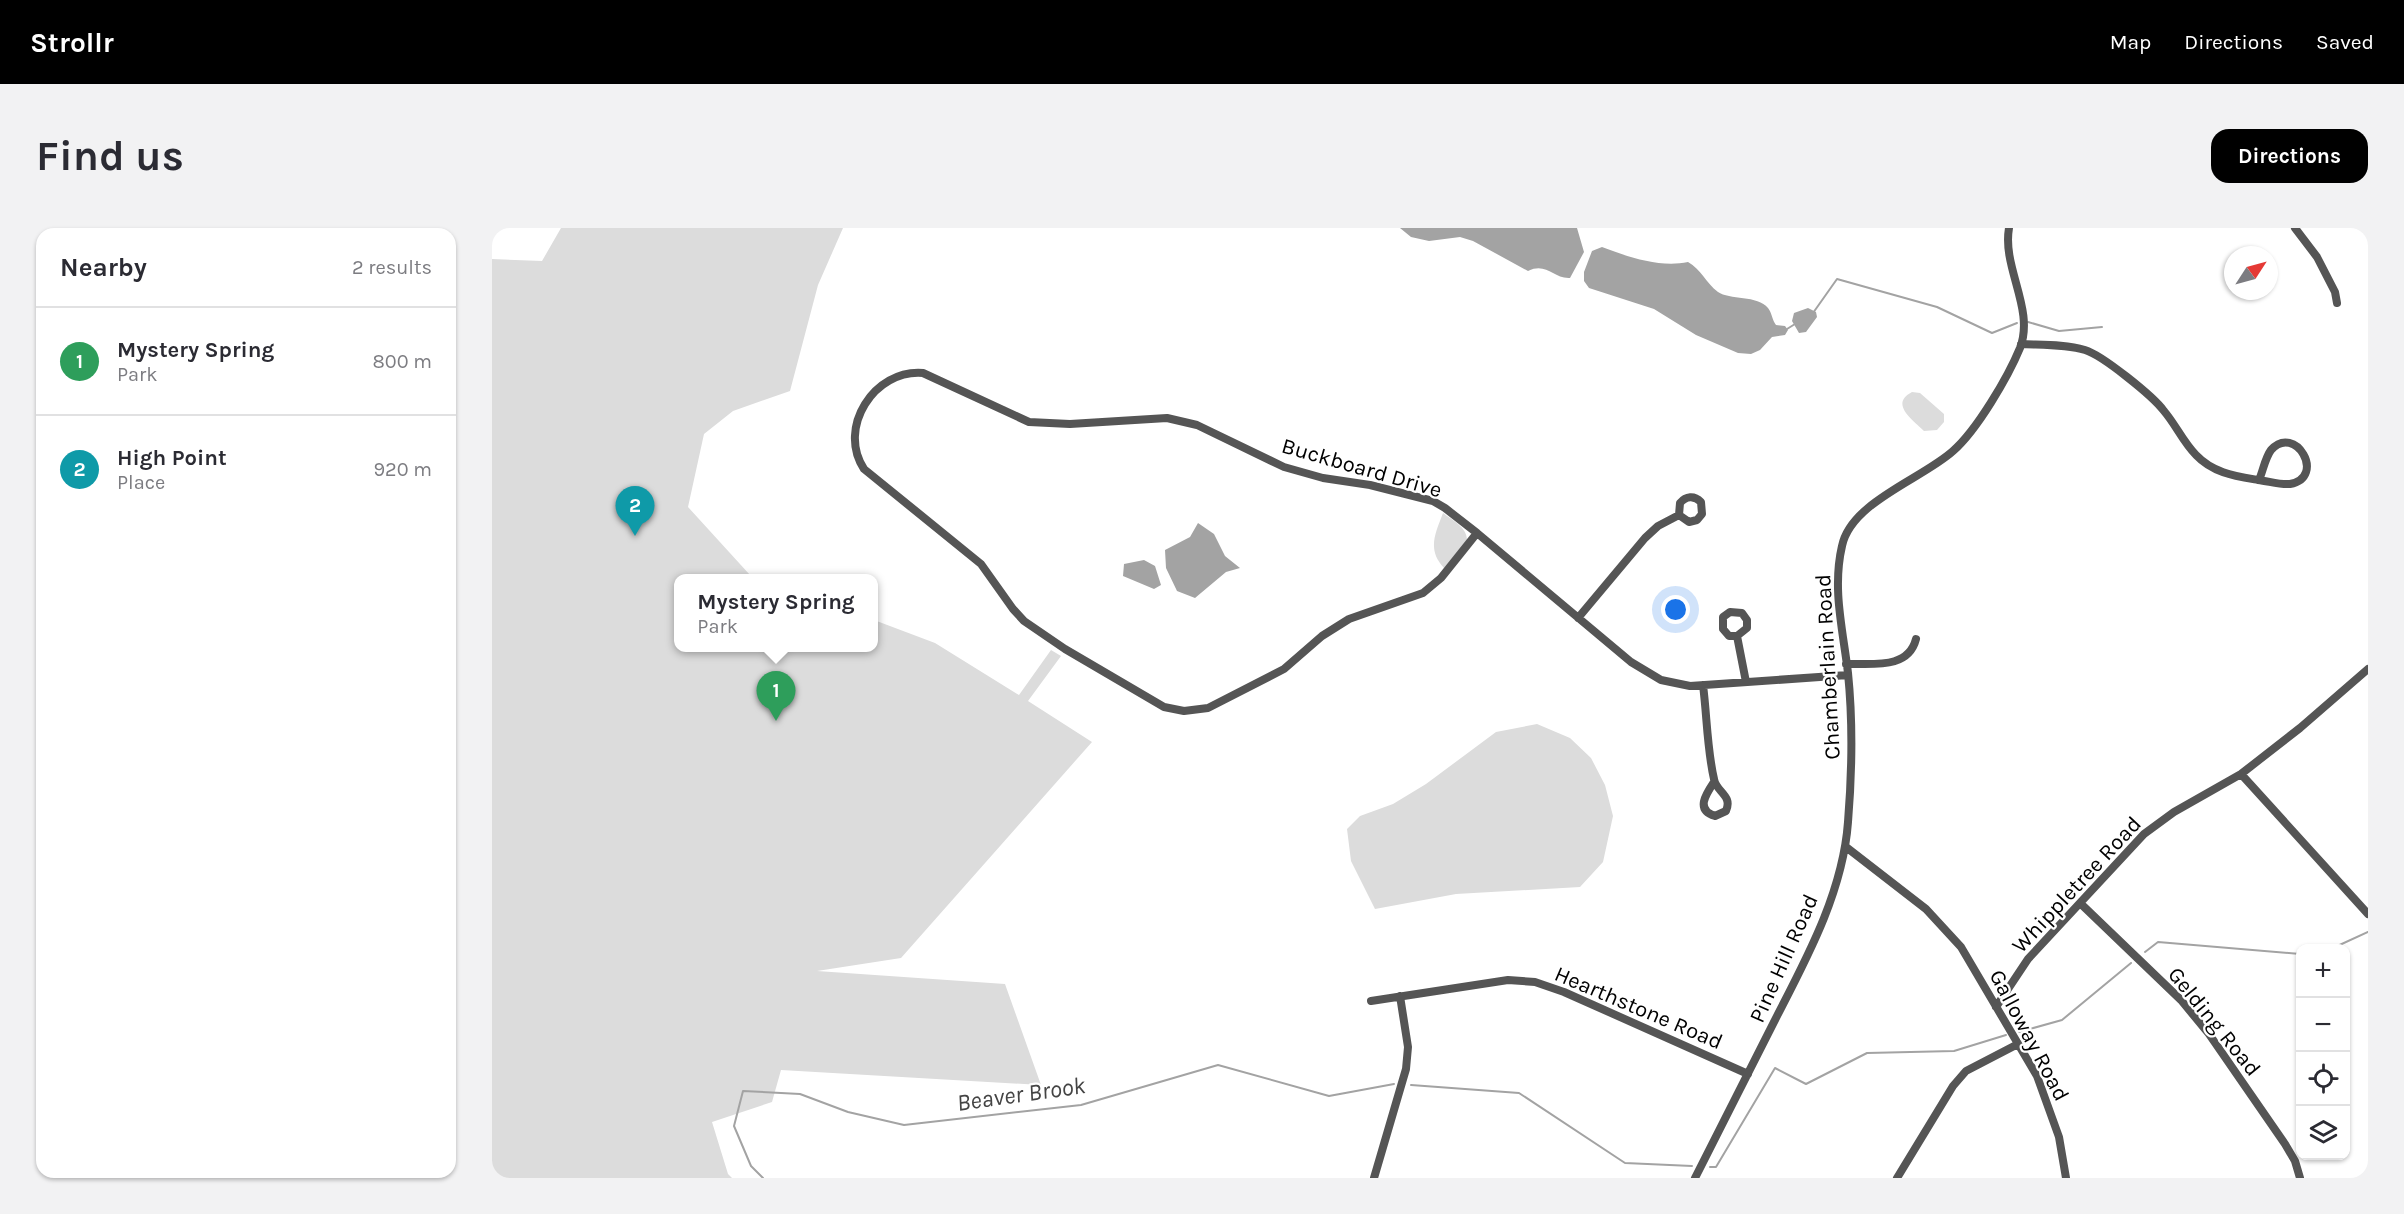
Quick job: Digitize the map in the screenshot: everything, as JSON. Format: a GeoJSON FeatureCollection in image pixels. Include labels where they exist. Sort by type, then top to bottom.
{"type":"FeatureCollection","features":[{"type":"Feature","properties":{"kind":"street","name":"Chamberlain Road"},"geometry":{"type":"LineString","coordinates":[[1846,847],[1851,742],[1848,675],[1837,594],[1842,544],[1869,507],[1931,468],[1960,444],[2005,378],[2021,344],[2024,332],[2008,255],[2009,228]]}},
{"type":"Feature","properties":{"kind":"street"},"geometry":{"type":"LineString","coordinates":[[2295,228],[2317,257],[2335,292],[2337,303]]}},
{"type":"Feature","properties":{"kind":"street"},"geometry":{"type":"LineString","coordinates":[[2021,344],[2073,347],[2093,353],[2161,407],[2192,451],[2204,462],[2225,473],[2259,480],[2285,484],[2298,481],[2306,470],[2305,456],[2296,446],[2282,444],[2276,446],[2268,456],[2259,480]]}},
{"type":"Feature","properties":{"kind":"street","name":"Buckboard Drive"},"geometry":{"type":"LineString","coordinates":[[1477,533],[1441,578],[1423,593],[1349,619],[1322,636],[1284,669],[1226,700],[1196,710],[1174,710],[1148,699],[1024,621],[1012,609],[981,564],[864,469],[855,448],[858,426],[865,400],[893,376],[910,372],[923,373],[1029,422],[1070,423],[1167,418],[1197,425],[1284,467],[1323,478],[1370,485],[1433,501],[1477,533],[1649,674],[1679,685],[1848,675]]}},
{"type":"Feature","properties":{"kind":"street"},"geometry":{"type":"LineString","coordinates":[[1578,618],[1645,538],[1658,526],[1680,515]]}},
{"type":"Feature","properties":{"kind":"street"},"geometry":{"type":"LineString","coordinates":[[1737,636],[1746,682]]}},
{"type":"Feature","properties":{"kind":"street"},"geometry":{"type":"LineString","coordinates":[[1846,664],[1890,662],[1902,659],[1911,651],[1916,639]]}},
{"type":"Feature","properties":{"kind":"street","name":"Whippletree Road"},"geometry":{"type":"LineString","coordinates":[[1996,1007],[2028,959],[2120,858],[2157,823],[2241,774],[2300,728],[2368,669]]}},
{"type":"Feature","properties":{"kind":"street"},"geometry":{"type":"LineString","coordinates":[[1703,685],[1714,782]]}},
{"type":"Feature","properties":{"kind":"street"},"geometry":{"type":"LineString","coordinates":[[2241,774],[2368,914]]}},
{"type":"Feature","properties":{"kind":"street","name":"Galloway Road"},"geometry":{"type":"LineString","coordinates":[[1846,847],[1926,909],[1961,947],[2037,1076],[2060,1137],[2066,1178]]}},
{"type":"Feature","properties":{"kind":"street","name":"Pine Hill Road"},"geometry":{"type":"LineString","coordinates":[[1695,1178],[1810,948],[1840,873],[1846,847]]}},
{"type":"Feature","properties":{"kind":"street","name":"Gelding Road"},"geometry":{"type":"LineString","coordinates":[[2080,903],[2181,1000],[2209,1034],[2285,1144],[2295,1161],[2300,1178]]}},
{"type":"Feature","properties":{"kind":"street","name":"Hearthstone Road"},"geometry":{"type":"LineString","coordinates":[[1371,1001],[1508,980],[1535,982],[1564,992],[1748,1074]]}},
{"type":"Feature","properties":{"kind":"street"},"geometry":{"type":"LineString","coordinates":[[1374,1178],[1406,1069],[1407,1038],[1400,996]]}},
{"type":"Feature","properties":{"kind":"street"},"geometry":{"type":"LineString","coordinates":[[1897,1178],[1953,1086],[1966,1071],[2018,1044]]}},
{"type":"Feature","properties":{"kind":"shaded area"},"geometry":{"type":"Polygon","coordinates":[[[561,228],[843,228],[818,285],[790,391],[733,411],[704,434],[688,507],[749,574],[674,574],[674,652],[878,652],[878,622],[935,643],[1019,695],[1051,650],[1061,656],[1028,701],[1092,742],[901,958],[817,971],[1005,984],[1041,1085],[781,1070],[772,1102],[712,1122],[728,1174],[732,1178],[492,1178],[492,259],[542,261],[561,228]]]}},
{"type":"Feature","properties":{"kind":"shaded area"},"geometry":{"type":"Polygon","coordinates":[[[1400,228],[1577,228],[1584,252],[1570,278],[1564,278],[1540,268],[1528,271],[1473,241],[1460,237],[1429,241],[1411,237],[1400,228]]]}},
{"type":"Feature","properties":{"kind":"shaded area"},"geometry":{"type":"Polygon","coordinates":[[[1602,247],[1655,263],[1688,262],[1718,292],[1758,301],[1769,310],[1776,325],[1785,326],[1788,330],[1785,335],[1772,337],[1760,350],[1751,354],[1738,353],[1696,335],[1654,309],[1589,288],[1584,281],[1584,272],[1592,251],[1602,247]]]}},
{"type":"Feature","properties":{"kind":"shaded area"},"geometry":{"type":"Polygon","coordinates":[[[1808,308],[1816,312],[1817,317],[1806,332],[1799,333],[1792,321],[1794,313],[1808,308]]]}},
{"type":"Feature","properties":{"kind":"shaded area"},"geometry":{"type":"Polygon","coordinates":[[[1912,392],[1920,393],[1944,414],[1944,422],[1937,430],[1924,431],[1905,412],[1903,402],[1905,397],[1912,392]]]}},
{"type":"Feature","properties":{"kind":"shaded area"},"geometry":{"type":"Polygon","coordinates":[[[1443,513],[1465,531],[1467,540],[1444,568],[1434,548],[1435,535],[1443,513]]]}},
{"type":"Feature","properties":{"kind":"shaded area"},"geometry":{"type":"Polygon","coordinates":[[[1198,523],[1214,534],[1225,556],[1240,568],[1226,572],[1195,598],[1177,591],[1166,568],[1165,550],[1190,537],[1198,523]]]}},
{"type":"Feature","properties":{"kind":"shaded area"},"geometry":{"type":"Polygon","coordinates":[[[1144,560],[1155,566],[1161,585],[1154,589],[1123,576],[1124,564],[1144,560]]]}},
{"type":"Feature","properties":{"kind":"shaded area"},"geometry":{"type":"Polygon","coordinates":[[[1537,724],[1570,738],[1591,758],[1605,785],[1613,816],[1603,862],[1580,887],[1456,894],[1375,909],[1351,861],[1347,829],[1360,816],[1393,804],[1426,784],[1496,732],[1537,724]]]}},
{"type":"Feature","properties":{"kind":"waterway"},"geometry":{"type":"LineString","coordinates":[[1813,313],[1837,279],[1937,307],[1992,333],[2017,323]]}},
{"type":"Feature","properties":{"kind":"waterway"},"geometry":{"type":"LineString","coordinates":[[2028,322],[2059,331],[2102,327]]}},
{"type":"Feature","properties":{"kind":"waterway"},"geometry":{"type":"LineString","coordinates":[[1787,329],[1795,324]]}},
{"type":"Feature","properties":{"kind":"waterway","name":"Beaver Brook"},"geometry":{"type":"LineString","coordinates":[[2342,944],[2368,932]]}},
{"type":"Feature","properties":{"kind":"waterway","name":"Beaver Brook"},"geometry":{"type":"LineString","coordinates":[[2145,952],[2158,942],[2296,954]]}},
{"type":"Feature","properties":{"kind":"waterway","name":"Beaver Brook"},"geometry":{"type":"LineString","coordinates":[[2019,1032],[2062,1020],[2131,963]]}},
{"type":"Feature","properties":{"kind":"waterway","name":"Beaver Brook"},"geometry":{"type":"LineString","coordinates":[[1710,1167],[1716,1167],[1775,1068],[1806,1084],[1867,1053],[1954,1051],[2006,1035]]}},
{"type":"Feature","properties":{"kind":"waterway","name":"Beaver Brook"},"geometry":{"type":"LineString","coordinates":[[763,1178],[751,1166],[734,1126],[743,1091],[800,1094],[848,1112],[904,1125],[1081,1105],[1218,1065],[1329,1096],[1394,1084]]}},
{"type":"Feature","properties":{"kind":"waterway","name":"Beaver Brook"},"geometry":{"type":"LineString","coordinates":[[1411,1085],[1519,1093],[1625,1163],[1692,1166]]}},
{"type":"Feature","properties":{"kind":"place","name":"High Point"},"geometry":{"type":"Point","coordinates":[635,536]}},
{"type":"Feature","properties":{"kind":"place","name":"Mystery Spring"},"geometry":{"type":"Point","coordinates":[776,721]}}]}
